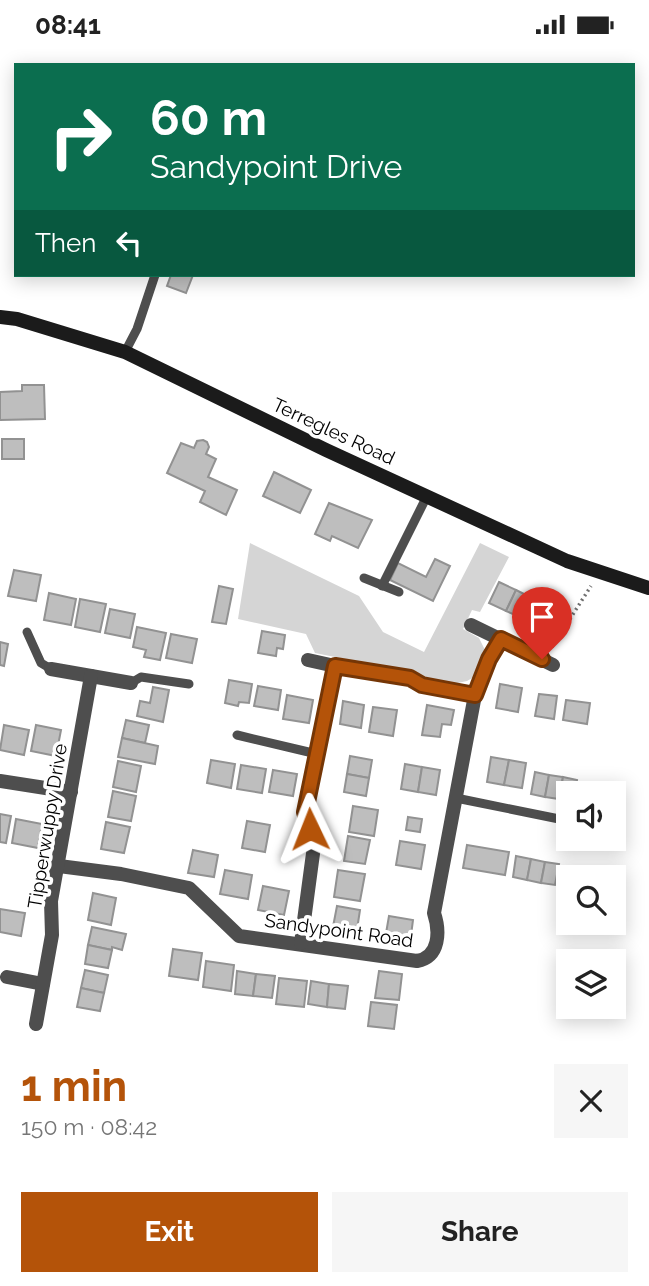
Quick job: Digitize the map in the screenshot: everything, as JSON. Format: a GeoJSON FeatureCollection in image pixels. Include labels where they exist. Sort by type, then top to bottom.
{"type":"FeatureCollection","features":[{"type":"Feature","properties":{"kind":"street","name":"Terregles Road"},"geometry":{"type":"LineString","coordinates":[[0,317],[17,319],[125,352],[567,561],[649,589]]}},
{"type":"Feature","properties":{"kind":"street"},"geometry":{"type":"LineString","coordinates":[[471,625],[548,662]]}},
{"type":"Feature","properties":{"kind":"street","name":"Sandypoint Road"},"geometry":{"type":"LineString","coordinates":[[59,866],[121,874],[189,888],[239,936],[426,960],[435,951],[438,926],[434,913],[475,695],[489,659],[501,639]]}},
{"type":"Feature","properties":{"kind":"street"},"geometry":{"type":"LineString","coordinates":[[308,660],[410,678],[422,685],[475,695]]}},
{"type":"Feature","properties":{"kind":"street"},"geometry":{"type":"LineString","coordinates":[[301,943],[314,846],[305,812],[335,666]]}},
{"type":"Feature","properties":{"kind":"street"},"geometry":{"type":"LineString","coordinates":[[51,669],[131,683]]}},
{"type":"Feature","properties":{"kind":"street","name":"Tipperwuppy Drive"},"geometry":{"type":"LineString","coordinates":[[36,1024],[52,935],[51,901],[91,676]]}},
{"type":"Feature","properties":{"kind":"street"},"geometry":{"type":"LineString","coordinates":[[0,781],[71,792]]}},
{"type":"Feature","properties":{"kind":"street"},"geometry":{"type":"LineString","coordinates":[[4,975],[43,984]]}},
{"type":"Feature","properties":{"kind":"lane"},"geometry":{"type":"LineString","coordinates":[[125,352],[137,329],[154,277]]}},
{"type":"Feature","properties":{"kind":"lane"},"geometry":{"type":"LineString","coordinates":[[382,586],[427,496]]}},
{"type":"Feature","properties":{"kind":"lane"},"geometry":{"type":"LineString","coordinates":[[364,578],[399,592]]}},
{"type":"Feature","properties":{"kind":"lane"},"geometry":{"type":"LineString","coordinates":[[27,632],[41,663],[51,669]]}},
{"type":"Feature","properties":{"kind":"lane"},"geometry":{"type":"LineString","coordinates":[[131,683],[141,677],[189,684]]}},
{"type":"Feature","properties":{"kind":"lane"},"geometry":{"type":"LineString","coordinates":[[237,735],[317,754]]}},
{"type":"Feature","properties":{"kind":"lane"},"geometry":{"type":"LineString","coordinates":[[456,798],[556,818]]}},
{"type":"Feature","properties":{"kind":"path"},"geometry":{"type":"LineString","coordinates":[[548,662],[558,639],[599,572]]}},
{"type":"Feature","properties":{"kind":"shaded area"},"geometry":{"type":"Polygon","coordinates":[[[250,543],[359,596],[383,632],[424,652],[480,543],[509,557],[480,612],[472,610],[463,629],[479,638],[485,650],[474,677],[448,685],[427,680],[420,674],[315,653],[306,634],[238,619],[250,543]]]}},
{"type":"Feature","properties":{"kind":"building"},"geometry":{"type":"Polygon","coordinates":[[[170,277],[192,277],[186,293],[167,286],[170,277]]]}},
{"type":"Feature","properties":{"kind":"building"},"geometry":{"type":"Polygon","coordinates":[[[22,385],[44,385],[45,419],[0,420],[0,392],[22,391],[22,385]]]}},
{"type":"Feature","properties":{"kind":"building"},"geometry":{"type":"Polygon","coordinates":[[[2,439],[24,439],[24,459],[2,459],[2,439]]]}},
{"type":"Feature","properties":{"kind":"building"},"geometry":{"type":"Polygon","coordinates":[[[203,440],[209,447],[206,454],[216,459],[208,477],[237,490],[226,515],[200,502],[205,491],[167,473],[181,443],[194,448],[197,441],[203,440]]]}},
{"type":"Feature","properties":{"kind":"building"},"geometry":{"type":"Polygon","coordinates":[[[274,472],[311,490],[300,513],[263,496],[274,472]]]}},
{"type":"Feature","properties":{"kind":"building"},"geometry":{"type":"Polygon","coordinates":[[[329,503],[372,520],[358,548],[332,536],[330,541],[315,534],[329,503]]]}},
{"type":"Feature","properties":{"kind":"building"},"geometry":{"type":"Polygon","coordinates":[[[435,559],[450,566],[433,601],[390,580],[398,563],[426,577],[435,559]]]}},
{"type":"Feature","properties":{"kind":"building"},"geometry":{"type":"Polygon","coordinates":[[[14,570],[41,575],[36,601],[8,596],[14,570]]]}},
{"type":"Feature","properties":{"kind":"building"},"geometry":{"type":"Polygon","coordinates":[[[499,582],[516,590],[506,611],[489,603],[499,582]]]}},
{"type":"Feature","properties":{"kind":"building"},"geometry":{"type":"Polygon","coordinates":[[[219,586],[233,589],[226,624],[212,622],[219,586]]]}},
{"type":"Feature","properties":{"kind":"building"},"geometry":{"type":"Polygon","coordinates":[[[516,590],[532,598],[522,618],[506,611],[516,590]]]}},
{"type":"Feature","properties":{"kind":"building"},"geometry":{"type":"Polygon","coordinates":[[[49,593],[76,599],[71,625],[44,620],[49,593]]]}},
{"type":"Feature","properties":{"kind":"building"},"geometry":{"type":"Polygon","coordinates":[[[80,599],[106,604],[100,632],[75,627],[80,599]]]}},
{"type":"Feature","properties":{"kind":"building"},"geometry":{"type":"Polygon","coordinates":[[[541,600],[562,609],[552,630],[532,620],[541,600]]]}},
{"type":"Feature","properties":{"kind":"building"},"geometry":{"type":"Polygon","coordinates":[[[110,609],[135,614],[130,638],[105,633],[110,609]]]}},
{"type":"Feature","properties":{"kind":"building"},"geometry":{"type":"Polygon","coordinates":[[[137,627],[166,633],[160,660],[144,657],[146,650],[133,647],[137,627]]]}},
{"type":"Feature","properties":{"kind":"building"},"geometry":{"type":"Polygon","coordinates":[[[262,631],[285,635],[283,649],[277,648],[276,656],[258,653],[262,631]]]}},
{"type":"Feature","properties":{"kind":"building"},"geometry":{"type":"Polygon","coordinates":[[[171,634],[197,639],[192,663],[166,658],[171,634]]]}},
{"type":"Feature","properties":{"kind":"building"},"geometry":{"type":"Polygon","coordinates":[[[0,642],[8,644],[4,666],[0,665],[0,642]]]}},
{"type":"Feature","properties":{"kind":"building"},"geometry":{"type":"Polygon","coordinates":[[[229,680],[252,684],[249,703],[239,702],[238,706],[225,703],[229,680]]]}},
{"type":"Feature","properties":{"kind":"building"},"geometry":{"type":"Polygon","coordinates":[[[500,684],[522,688],[518,712],[496,708],[500,684]]]}},
{"type":"Feature","properties":{"kind":"building"},"geometry":{"type":"Polygon","coordinates":[[[258,686],[281,690],[278,710],[254,706],[258,686]]]}},
{"type":"Feature","properties":{"kind":"building"},"geometry":{"type":"Polygon","coordinates":[[[153,687],[169,690],[163,722],[137,716],[140,701],[150,703],[153,687]]]}},
{"type":"Feature","properties":{"kind":"building"},"geometry":{"type":"Polygon","coordinates":[[[539,694],[557,696],[554,719],[535,716],[539,694]]]}},
{"type":"Feature","properties":{"kind":"building"},"geometry":{"type":"Polygon","coordinates":[[[287,695],[313,700],[309,723],[283,719],[287,695]]]}},
{"type":"Feature","properties":{"kind":"building"},"geometry":{"type":"Polygon","coordinates":[[[566,700],[590,703],[587,724],[563,720],[566,700]]]}},
{"type":"Feature","properties":{"kind":"building"},"geometry":{"type":"Polygon","coordinates":[[[343,701],[364,705],[361,728],[340,724],[343,701]]]}},
{"type":"Feature","properties":{"kind":"building"},"geometry":{"type":"Polygon","coordinates":[[[427,705],[454,710],[451,725],[442,724],[440,737],[422,735],[427,705]]]}},
{"type":"Feature","properties":{"kind":"building"},"geometry":{"type":"Polygon","coordinates":[[[373,707],[397,710],[393,736],[369,732],[373,707]]]}},
{"type":"Feature","properties":{"kind":"building"},"geometry":{"type":"Polygon","coordinates":[[[126,720],[149,725],[145,743],[122,738],[126,720]]]}},
{"type":"Feature","properties":{"kind":"building"},"geometry":{"type":"Polygon","coordinates":[[[4,725],[29,730],[24,755],[0,750],[4,725]]]}},
{"type":"Feature","properties":{"kind":"building"},"geometry":{"type":"Polygon","coordinates":[[[36,725],[61,730],[56,756],[31,751],[36,725]]]}},
{"type":"Feature","properties":{"kind":"building"},"geometry":{"type":"Polygon","coordinates":[[[122,738],[158,746],[155,764],[118,757],[122,738]]]}},
{"type":"Feature","properties":{"kind":"building"},"geometry":{"type":"Polygon","coordinates":[[[350,756],[372,760],[369,778],[347,774],[350,756]]]}},
{"type":"Feature","properties":{"kind":"building"},"geometry":{"type":"Polygon","coordinates":[[[491,757],[509,760],[504,785],[487,782],[491,757]]]}},
{"type":"Feature","properties":{"kind":"building"},"geometry":{"type":"Polygon","coordinates":[[[211,760],[235,764],[231,788],[207,783],[211,760]]]}},
{"type":"Feature","properties":{"kind":"building"},"geometry":{"type":"Polygon","coordinates":[[[509,760],[526,763],[522,788],[504,785],[509,760]]]}},
{"type":"Feature","properties":{"kind":"building"},"geometry":{"type":"Polygon","coordinates":[[[118,761],[141,766],[136,792],[113,787],[118,761]]]}},
{"type":"Feature","properties":{"kind":"building"},"geometry":{"type":"Polygon","coordinates":[[[405,764],[422,767],[418,792],[401,789],[405,764]]]}},
{"type":"Feature","properties":{"kind":"building"},"geometry":{"type":"Polygon","coordinates":[[[241,765],[266,769],[262,793],[237,789],[241,765]]]}},
{"type":"Feature","properties":{"kind":"building"},"geometry":{"type":"Polygon","coordinates":[[[422,767],[440,770],[436,795],[418,792],[422,767]]]}},
{"type":"Feature","properties":{"kind":"building"},"geometry":{"type":"Polygon","coordinates":[[[273,770],[297,774],[293,796],[269,792],[273,770]]]}},
{"type":"Feature","properties":{"kind":"building"},"geometry":{"type":"Polygon","coordinates":[[[535,772],[549,775],[545,797],[531,794],[535,772]]]}},
{"type":"Feature","properties":{"kind":"building"},"geometry":{"type":"Polygon","coordinates":[[[347,774],[369,778],[366,796],[344,792],[347,774]]]}},
{"type":"Feature","properties":{"kind":"building"},"geometry":{"type":"Polygon","coordinates":[[[549,775],[563,777],[562,781],[556,781],[556,799],[545,797],[549,775]]]}},
{"type":"Feature","properties":{"kind":"building"},"geometry":{"type":"Polygon","coordinates":[[[563,777],[577,780],[577,781],[562,781],[563,777]]]}},
{"type":"Feature","properties":{"kind":"building"},"geometry":{"type":"Polygon","coordinates":[[[113,791],[136,796],[131,821],[108,817],[113,791]]]}},
{"type":"Feature","properties":{"kind":"building"},"geometry":{"type":"Polygon","coordinates":[[[353,806],[378,810],[374,836],[349,832],[353,806]]]}},
{"type":"Feature","properties":{"kind":"building"},"geometry":{"type":"Polygon","coordinates":[[[0,814],[11,816],[6,843],[0,842],[0,814]]]}},
{"type":"Feature","properties":{"kind":"building"},"geometry":{"type":"Polygon","coordinates":[[[408,817],[422,819],[420,832],[406,830],[408,817]]]}},
{"type":"Feature","properties":{"kind":"building"},"geometry":{"type":"Polygon","coordinates":[[[16,819],[42,824],[38,848],[12,843],[16,819]]]}},
{"type":"Feature","properties":{"kind":"building"},"geometry":{"type":"Polygon","coordinates":[[[247,821],[270,825],[265,852],[242,848],[247,821]]]}},
{"type":"Feature","properties":{"kind":"building"},"geometry":{"type":"Polygon","coordinates":[[[106,822],[130,827],[124,853],[101,849],[106,822]]]}},
{"type":"Feature","properties":{"kind":"building"},"geometry":{"type":"Polygon","coordinates":[[[348,836],[370,840],[365,864],[344,861],[348,836]]]}},
{"type":"Feature","properties":{"kind":"building"},"geometry":{"type":"Polygon","coordinates":[[[400,841],[425,845],[421,869],[396,865],[400,841]]]}},
{"type":"Feature","properties":{"kind":"building"},"geometry":{"type":"Polygon","coordinates":[[[467,845],[509,852],[505,875],[463,868],[467,845]]]}},
{"type":"Feature","properties":{"kind":"building"},"geometry":{"type":"Polygon","coordinates":[[[193,850],[218,855],[214,877],[188,873],[193,850]]]}},
{"type":"Feature","properties":{"kind":"building"},"geometry":{"type":"Polygon","coordinates":[[[516,856],[531,859],[527,880],[513,877],[516,856]]]}},
{"type":"Feature","properties":{"kind":"building"},"geometry":{"type":"Polygon","coordinates":[[[531,859],[545,862],[541,883],[527,880],[531,859]]]}},
{"type":"Feature","properties":{"kind":"building"},"geometry":{"type":"Polygon","coordinates":[[[545,862],[559,864],[556,865],[555,885],[541,883],[545,862]]]}},
{"type":"Feature","properties":{"kind":"building"},"geometry":{"type":"Polygon","coordinates":[[[225,870],[252,875],[248,899],[220,894],[225,870]]]}},
{"type":"Feature","properties":{"kind":"building"},"geometry":{"type":"Polygon","coordinates":[[[338,870],[365,874],[360,901],[334,897],[338,870]]]}},
{"type":"Feature","properties":{"kind":"building"},"geometry":{"type":"Polygon","coordinates":[[[263,886],[289,891],[284,915],[258,910],[263,886]]]}},
{"type":"Feature","properties":{"kind":"building"},"geometry":{"type":"Polygon","coordinates":[[[93,893],[116,898],[111,925],[88,920],[93,893]]]}},
{"type":"Feature","properties":{"kind":"building"},"geometry":{"type":"Polygon","coordinates":[[[337,906],[360,910],[356,936],[332,932],[337,906]]]}},
{"type":"Feature","properties":{"kind":"building"},"geometry":{"type":"Polygon","coordinates":[[[0,909],[25,913],[21,936],[0,932],[0,909]]]}},
{"type":"Feature","properties":{"kind":"building"},"geometry":{"type":"Polygon","coordinates":[[[389,916],[413,920],[410,943],[385,939],[389,916]]]}},
{"type":"Feature","properties":{"kind":"building"},"geometry":{"type":"Polygon","coordinates":[[[92,927],[126,934],[122,950],[88,945],[92,927]]]}},
{"type":"Feature","properties":{"kind":"building"},"geometry":{"type":"Polygon","coordinates":[[[88,945],[112,950],[108,968],[85,964],[88,945]]]}},
{"type":"Feature","properties":{"kind":"building"},"geometry":{"type":"Polygon","coordinates":[[[173,949],[202,953],[198,980],[169,976],[173,949]]]}},
{"type":"Feature","properties":{"kind":"building"},"geometry":{"type":"Polygon","coordinates":[[[206,961],[234,965],[231,991],[203,987],[206,961]]]}},
{"type":"Feature","properties":{"kind":"building"},"geometry":{"type":"Polygon","coordinates":[[[85,970],[108,975],[104,993],[81,988],[85,970]]]}},
{"type":"Feature","properties":{"kind":"building"},"geometry":{"type":"Polygon","coordinates":[[[237,971],[256,974],[253,996],[235,994],[237,971]]]}},
{"type":"Feature","properties":{"kind":"building"},"geometry":{"type":"Polygon","coordinates":[[[379,971],[402,974],[399,1000],[375,998],[379,971]]]}},
{"type":"Feature","properties":{"kind":"building"},"geometry":{"type":"Polygon","coordinates":[[[256,974],[275,976],[272,998],[253,996],[256,974]]]}},
{"type":"Feature","properties":{"kind":"building"},"geometry":{"type":"Polygon","coordinates":[[[279,978],[307,981],[304,1007],[276,1004],[279,978]]]}},
{"type":"Feature","properties":{"kind":"building"},"geometry":{"type":"Polygon","coordinates":[[[311,981],[329,984],[327,1007],[308,1004],[311,981]]]}},
{"type":"Feature","properties":{"kind":"building"},"geometry":{"type":"Polygon","coordinates":[[[329,984],[348,986],[345,1009],[327,1007],[329,984]]]}},
{"type":"Feature","properties":{"kind":"building"},"geometry":{"type":"Polygon","coordinates":[[[81,988],[104,993],[100,1011],[77,1007],[81,988]]]}},
{"type":"Feature","properties":{"kind":"building"},"geometry":{"type":"Polygon","coordinates":[[[371,1002],[397,1005],[394,1029],[368,1026],[371,1002]]]}},
{"type":"Feature","properties":{"kind":"route"},"geometry":{"type":"LineString","coordinates":[[310,829],[305,812],[335,666],[410,678],[422,685],[475,695],[489,659],[501,639],[542,659]]}}]}
